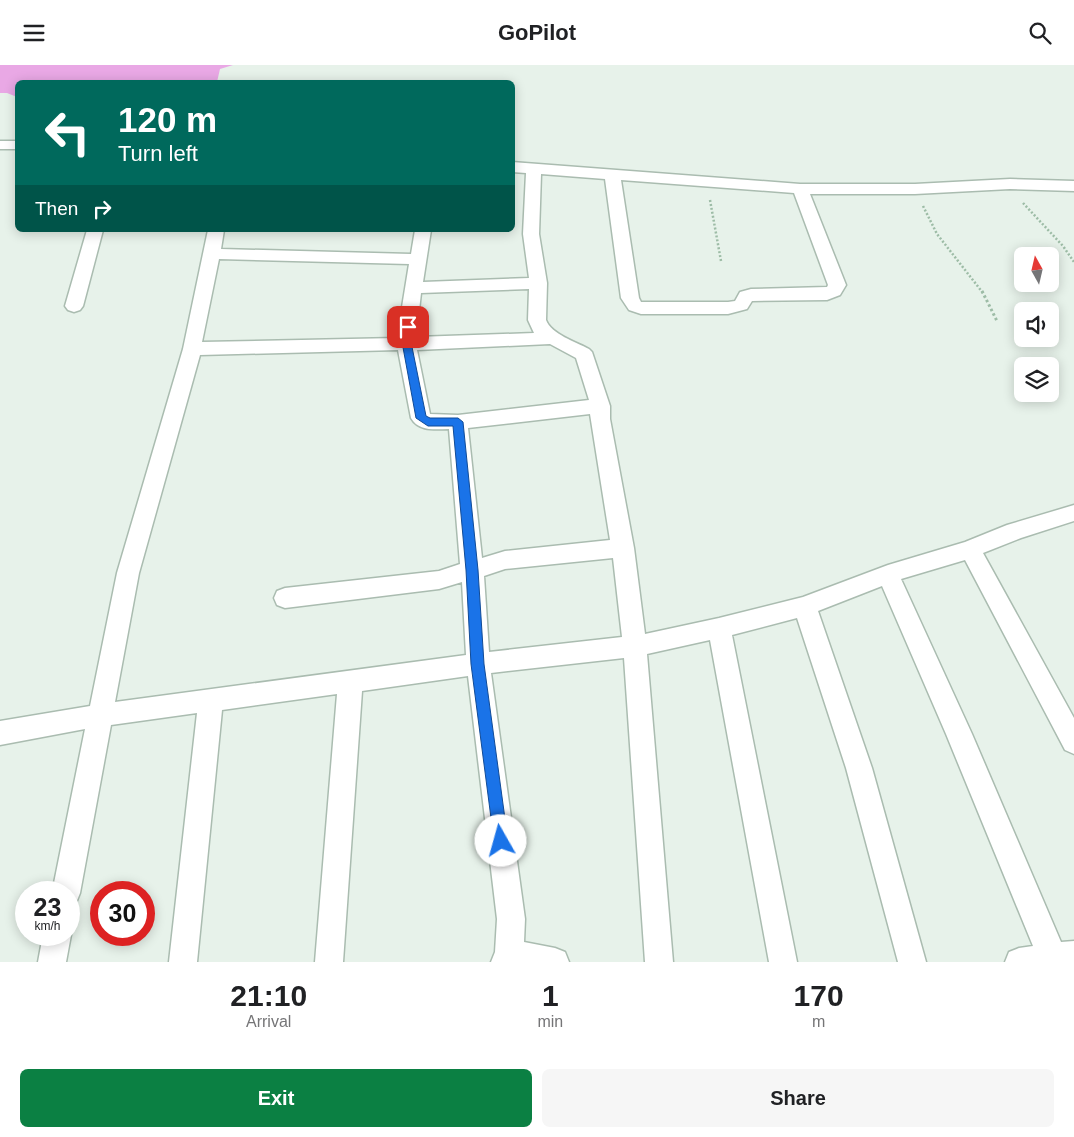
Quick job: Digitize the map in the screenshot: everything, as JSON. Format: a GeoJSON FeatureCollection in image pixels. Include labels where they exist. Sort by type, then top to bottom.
{"type":"FeatureCollection","features":[{"type":"Feature","properties":{"kind":"street"},"geometry":{"type":"LineString","coordinates":[[0,145],[15,145]]}},
{"type":"Feature","properties":{"kind":"street"},"geometry":{"type":"LineString","coordinates":[[659,962],[635,646],[622,548],[600,419],[600,406],[585,357],[582,353],[553,338],[540,328],[537,319],[538,283],[523,168],[703,180],[800,189],[915,189],[1010,184],[1074,186]]}},
{"type":"Feature","properties":{"kind":"street"},"geometry":{"type":"LineString","coordinates":[[612,174],[630,298],[635,306],[641,308],[728,308],[742,305],[746,297],[751,295],[827,294],[834,291],[837,285],[800,189]]}},
{"type":"Feature","properties":{"kind":"street"},"geometry":{"type":"LineString","coordinates":[[74,306],[94,232]]}},
{"type":"Feature","properties":{"kind":"street"},"geometry":{"type":"LineString","coordinates":[[68,881],[128,573],[192,349],[216,232]]}},
{"type":"Feature","properties":{"kind":"street"},"geometry":{"type":"LineString","coordinates":[[423,232],[406,342],[421,418],[428,422],[458,422],[600,406]]}},
{"type":"Feature","properties":{"kind":"street"},"geometry":{"type":"LineString","coordinates":[[212,254],[418,259]]}},
{"type":"Feature","properties":{"kind":"street"},"geometry":{"type":"LineString","coordinates":[[413,287],[538,283]]}},
{"type":"Feature","properties":{"kind":"street"},"geometry":{"type":"LineString","coordinates":[[192,349],[380,345],[406,342],[553,338]]}},
{"type":"Feature","properties":{"kind":"street"},"geometry":{"type":"LineString","coordinates":[[458,422],[472,570],[478,664],[511,919],[507,958],[555,962]]}},
{"type":"Feature","properties":{"kind":"street"},"geometry":{"type":"LineString","coordinates":[[0,733],[102,715],[211,700],[478,664],[635,646],[720,629],[805,606],[888,575],[970,549],[1015,531],[1074,513]]}},
{"type":"Feature","properties":{"kind":"street"},"geometry":{"type":"LineString","coordinates":[[285,598],[439,580],[505,561],[622,548]]}},
{"type":"Feature","properties":{"kind":"street"},"geometry":{"type":"LineString","coordinates":[[970,549],[1074,742]]}},
{"type":"Feature","properties":{"kind":"street"},"geometry":{"type":"LineString","coordinates":[[888,575],[959,734],[1064,957],[1019,962]]}},
{"type":"Feature","properties":{"kind":"street"},"geometry":{"type":"LineString","coordinates":[[805,606],[859,768],[912,962]]}},
{"type":"Feature","properties":{"kind":"street"},"geometry":{"type":"LineString","coordinates":[[720,629],[783,962]]}},
{"type":"Feature","properties":{"kind":"street"},"geometry":{"type":"LineString","coordinates":[[329,962],[350,682]]}},
{"type":"Feature","properties":{"kind":"street"},"geometry":{"type":"LineString","coordinates":[[183,962],[211,700]]}},
{"type":"Feature","properties":{"kind":"street"},"geometry":{"type":"LineString","coordinates":[[52,962],[55,946]]}},
{"type":"Feature","properties":{"kind":"path"},"geometry":{"type":"LineString","coordinates":[[703,180],[711,203],[721,261]]}},
{"type":"Feature","properties":{"kind":"path"},"geometry":{"type":"LineString","coordinates":[[1010,184],[1031,214],[1068,251],[1074,262]]}},
{"type":"Feature","properties":{"kind":"path"},"geometry":{"type":"LineString","coordinates":[[915,189],[937,234],[983,293],[997,321]]}},
{"type":"Feature","properties":{"kind":"shaded area"},"geometry":{"type":"Polygon","coordinates":[[[0,65],[233,65],[220,69],[217,80],[15,80],[15,96],[0,93],[0,65]]]}},
{"type":"Feature","properties":{"kind":"route"},"geometry":{"type":"LineString","coordinates":[[408,327],[406,342],[421,418],[428,422],[458,422],[472,570],[478,664],[501,841]]}}]}
